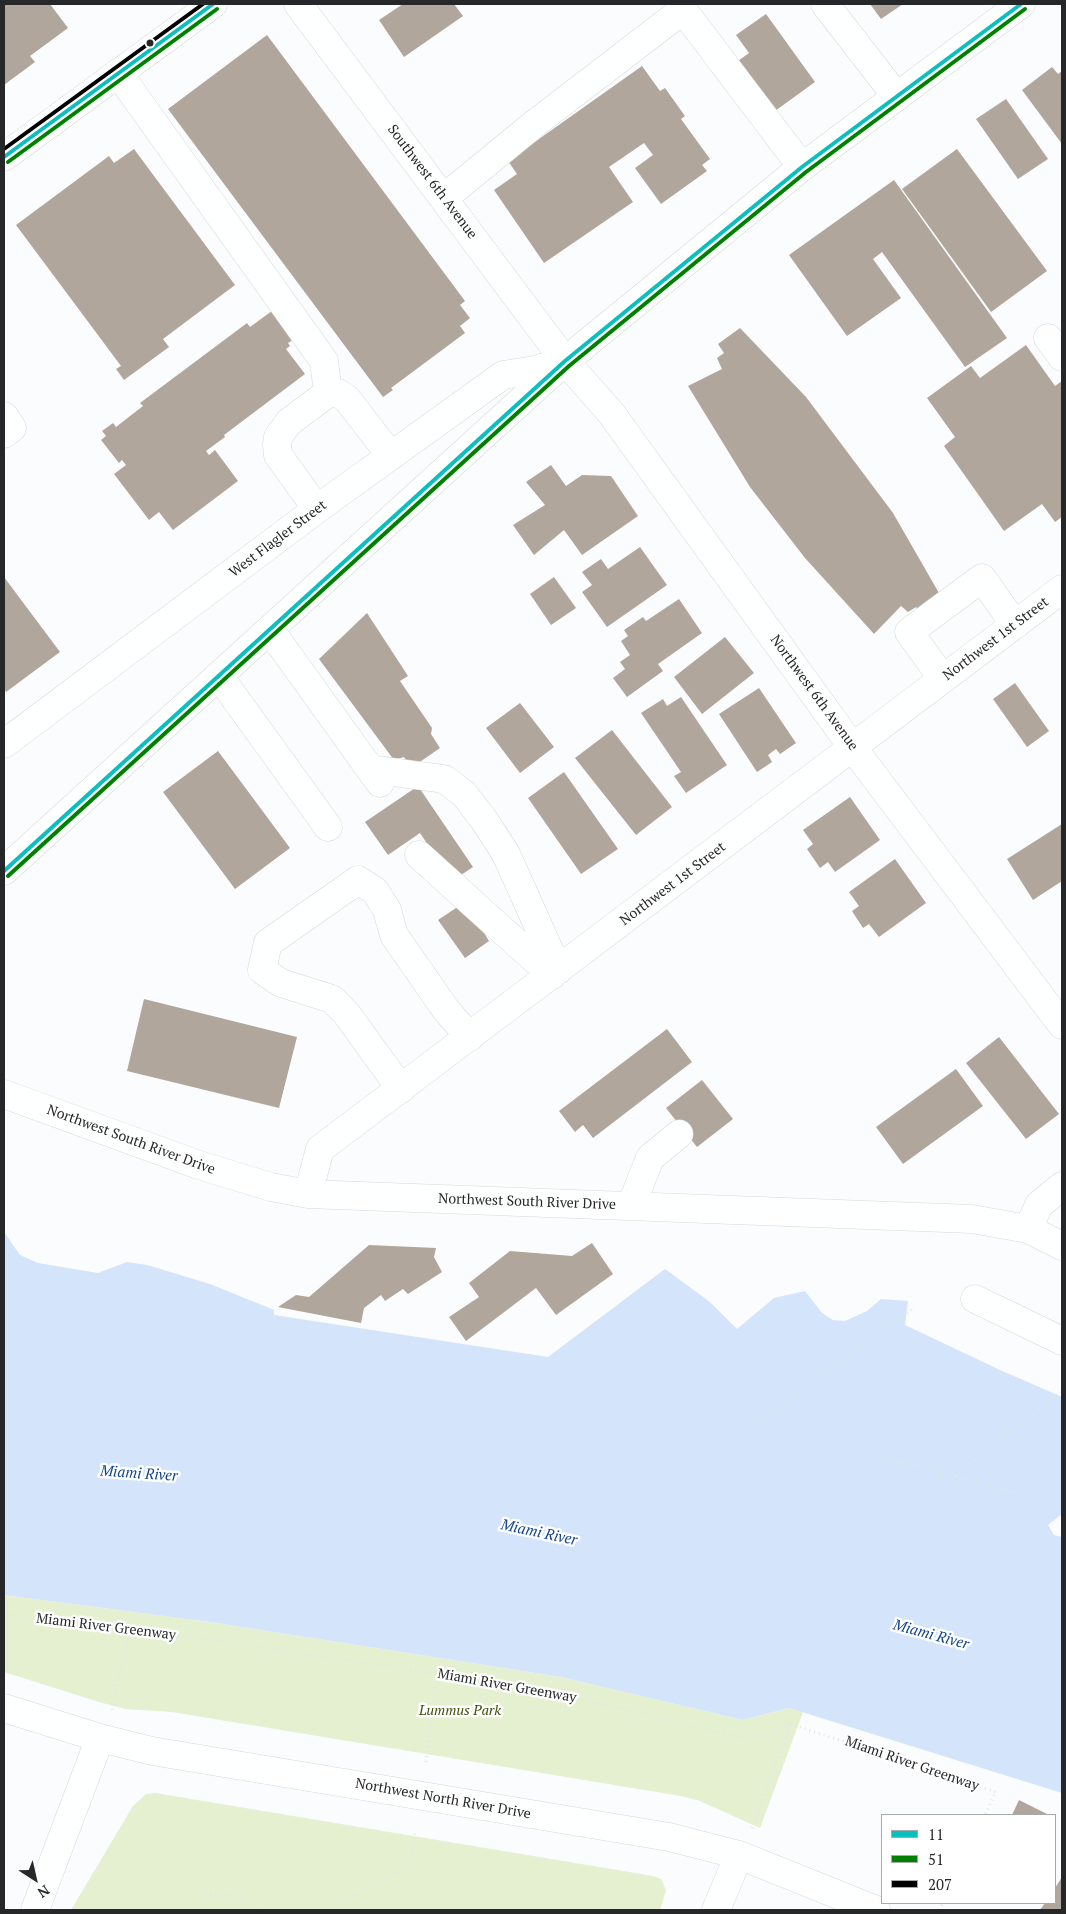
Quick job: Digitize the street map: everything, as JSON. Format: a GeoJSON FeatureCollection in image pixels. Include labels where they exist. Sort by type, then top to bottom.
{"type":"FeatureCollection","features":[{"type":"Feature","properties":{"kind":"street"},"geometry":{"type":"LineString","coordinates":[[4,157],[213,4]]}},
{"type":"Feature","properties":{"kind":"street","name":"Southwest 6th Avenue"},"geometry":{"type":"LineString","coordinates":[[298,4],[565,361]]}},
{"type":"Feature","properties":{"kind":"street"},"geometry":{"type":"LineString","coordinates":[[825,4],[897,97]]}},
{"type":"Feature","properties":{"kind":"street","name":"West Flagler Street"},"geometry":{"type":"LineString","coordinates":[[4,871],[565,361],[802,167],[1021,4]]}},
{"type":"Feature","properties":{"kind":"street"},"geometry":{"type":"LineString","coordinates":[[444,198],[533,125],[683,10],[802,167]]}},
{"type":"Feature","properties":{"kind":"street"},"geometry":{"type":"LineString","coordinates":[[118,73],[324,360],[328,393]]}},
{"type":"Feature","properties":{"kind":"street","name":"West Flagler Street"},"geometry":{"type":"LineString","coordinates":[[4,744],[317,509],[503,375],[535,370],[565,361]]}},
{"type":"Feature","properties":{"kind":"street","name":"Northwest 6th Avenue"},"geometry":{"type":"LineString","coordinates":[[565,361],[611,413],[853,748],[1062,1025]]}},
{"type":"Feature","properties":{"kind":"street"},"geometry":{"type":"LineString","coordinates":[[317,509],[278,455],[276,445],[278,437],[289,422],[328,393],[338,394],[347,399],[391,456]]}},
{"type":"Feature","properties":{"kind":"street"},"geometry":{"type":"LineString","coordinates":[[4,416],[12,428],[4,434]]}},
{"type":"Feature","properties":{"kind":"street"},"geometry":{"type":"LineString","coordinates":[[943,679],[908,632],[982,578],[1015,625]]}},
{"type":"Feature","properties":{"kind":"street","name":"Northwest 1st Street"},"geometry":{"type":"LineString","coordinates":[[308,1194],[320,1149],[1062,589]]}},
{"type":"Feature","properties":{"kind":"street"},"geometry":{"type":"LineString","coordinates":[[270,630],[376,778],[444,779],[464,794],[506,854],[555,973]]}},
{"type":"Feature","properties":{"kind":"street"},"geometry":{"type":"LineString","coordinates":[[219,676],[328,826]]}},
{"type":"Feature","properties":{"kind":"street"},"geometry":{"type":"LineString","coordinates":[[419,855],[555,973]]}},
{"type":"Feature","properties":{"kind":"street"},"geometry":{"type":"LineString","coordinates":[[401,1089],[346,1013],[332,999],[281,983],[262,970],[268,943],[358,880],[375,892],[387,910],[394,935],[446,1010],[470,1037]]}},
{"type":"Feature","properties":{"kind":"street","name":"Northwest South River Drive"},"geometry":{"type":"LineString","coordinates":[[4,1094],[198,1165],[263,1185],[308,1194],[972,1219],[1002,1222],[1028,1229],[1062,1246]]}},
{"type":"Feature","properties":{"kind":"street"},"geometry":{"type":"LineString","coordinates":[[631,1206],[650,1158],[679,1134]]}},
{"type":"Feature","properties":{"kind":"street"},"geometry":{"type":"LineString","coordinates":[[1028,1229],[1039,1206],[1062,1186]]}},
{"type":"Feature","properties":{"kind":"street"},"geometry":{"type":"LineString","coordinates":[[976,1299],[1062,1341]]}},
{"type":"Feature","properties":{"kind":"street","name":"Northwest North River Drive"},"geometry":{"type":"LineString","coordinates":[[4,1708],[100,1738],[152,1751],[657,1834],[739,1855],[876,1910]]}},
{"type":"Feature","properties":{"kind":"street"},"geometry":{"type":"LineString","coordinates":[[35,1910],[100,1738]]}},
{"type":"Feature","properties":{"kind":"street"},"geometry":{"type":"LineString","coordinates":[[716,1910],[739,1855]]}},
{"type":"Feature","properties":{"kind":"path"},"geometry":{"type":"LineString","coordinates":[[742,1435],[916,1307]]}},
{"type":"Feature","properties":{"kind":"path"},"geometry":{"type":"LineString","coordinates":[[955,1476],[1062,1392]]}},
{"type":"Feature","properties":{"kind":"path"},"geometry":{"type":"LineString","coordinates":[[884,1457],[1017,1493]]}},
{"type":"Feature","properties":{"kind":"path","name":"Miami River Greenway"},"geometry":{"type":"LineString","coordinates":[[4,1614],[222,1641],[552,1692],[746,1739],[791,1724],[996,1792],[985,1814]]}},
{"type":"Feature","properties":{"kind":"path"},"geometry":{"type":"LineString","coordinates":[[112,1712],[129,1630]]}},
{"type":"Feature","properties":{"kind":"path"},"geometry":{"type":"LineString","coordinates":[[426,1762],[438,1675]]}},
{"type":"Feature","properties":{"kind":"path"},"geometry":{"type":"LineString","coordinates":[[752,1829],[791,1724]]}},
{"type":"Feature","properties":{"kind":"path"},"geometry":{"type":"LineString","coordinates":[[327,1910],[410,1864],[415,1832]]}},
{"type":"Feature","properties":{"kind":"path"},"geometry":{"type":"LineString","coordinates":[[200,1910],[208,1894],[238,1897],[266,1910]]}},
{"type":"Feature","properties":{"kind":"green space","name":"Lummus Park"},"geometry":{"type":"Polygon","coordinates":[[[4,1595],[210,1622],[561,1677],[743,1720],[789,1708],[803,1712],[760,1828],[700,1801],[681,1796],[172,1712],[125,1709],[99,1702],[4,1672],[4,1595]]]}},
{"type":"Feature","properties":{"kind":"green space"},"geometry":{"type":"Polygon","coordinates":[[[155,1793],[653,1876],[661,1879],[666,1890],[660,1910],[71,1910],[133,1806],[146,1794],[155,1793]]]}},
{"type":"Feature","properties":{"kind":"water","name":"Miami River"},"geometry":{"type":"Polygon","coordinates":[[[4,1232],[20,1255],[38,1263],[98,1273],[127,1262],[147,1265],[210,1284],[274,1310],[274,1315],[548,1357],[665,1269],[710,1302],[737,1329],[774,1298],[805,1291],[822,1313],[833,1320],[845,1321],[867,1311],[881,1299],[908,1301],[905,1325],[1062,1397],[1062,1514],[1048,1525],[1054,1535],[1062,1537],[1062,1793],[789,1708],[743,1720],[561,1677],[210,1622],[4,1595],[4,1232]]]}},
{"type":"Feature","properties":{"kind":"building"},"geometry":{"type":"Polygon","coordinates":[[[4,4],[50,4],[68,28],[30,56],[35,62],[4,85],[4,4]]]}},
{"type":"Feature","properties":{"kind":"building"},"geometry":{"type":"Polygon","coordinates":[[[403,4],[454,4],[463,16],[404,57],[379,20],[403,4]]]}},
{"type":"Feature","properties":{"kind":"building"},"geometry":{"type":"Polygon","coordinates":[[[870,4],[903,4],[881,19],[870,4]]]}},
{"type":"Feature","properties":{"kind":"building"},"geometry":{"type":"Polygon","coordinates":[[[766,14],[815,82],[775,111],[738,61],[749,53],[736,35],[766,14]]]}},
{"type":"Feature","properties":{"kind":"building"},"geometry":{"type":"Polygon","coordinates":[[[267,35],[465,301],[460,305],[470,318],[460,326],[465,333],[391,388],[393,390],[383,397],[168,109],[267,35]]]}},
{"type":"Feature","properties":{"kind":"building"},"geometry":{"type":"Polygon","coordinates":[[[642,66],[660,91],[665,88],[685,116],[681,119],[710,159],[702,165],[707,171],[661,204],[635,168],[653,155],[644,143],[609,167],[633,202],[544,263],[494,190],[517,174],[508,161],[642,66]]]}},
{"type":"Feature","properties":{"kind":"building"},"geometry":{"type":"Polygon","coordinates":[[[1052,67],[1058,74],[1062,71],[1062,144],[1022,90],[1052,67]]]}},
{"type":"Feature","properties":{"kind":"building"},"geometry":{"type":"Polygon","coordinates":[[[1006,99],[1048,159],[1018,179],[976,119],[1006,99]]]}},
{"type":"Feature","properties":{"kind":"building"},"geometry":{"type":"Polygon","coordinates":[[[134,149],[235,285],[163,339],[169,347],[124,380],[116,369],[121,366],[16,225],[109,156],[114,163],[134,149]]]}},
{"type":"Feature","properties":{"kind":"building"},"geometry":{"type":"Polygon","coordinates":[[[957,149],[1047,271],[991,312],[902,189],[957,149]]]}},
{"type":"Feature","properties":{"kind":"building"},"geometry":{"type":"Polygon","coordinates":[[[894,180],[1007,338],[965,367],[882,252],[873,259],[901,298],[847,336],[789,255],[894,180]]]}},
{"type":"Feature","properties":{"kind":"building"},"geometry":{"type":"Polygon","coordinates":[[[272,311],[293,340],[288,343],[290,346],[286,349],[305,374],[224,435],[225,437],[206,451],[209,455],[215,450],[238,481],[173,530],[159,512],[149,520],[114,474],[126,465],[122,460],[119,463],[101,440],[106,436],[102,431],[113,423],[116,427],[143,406],[140,403],[247,323],[250,327],[272,311]]]}},
{"type":"Feature","properties":{"kind":"building"},"geometry":{"type":"Polygon","coordinates":[[[740,328],[806,397],[893,513],[939,593],[918,610],[916,607],[908,612],[901,606],[874,634],[805,558],[750,487],[688,386],[722,369],[717,358],[724,353],[718,344],[740,328]]]}},
{"type":"Feature","properties":{"kind":"building"},"geometry":{"type":"Polygon","coordinates":[[[1026,345],[1055,386],[1062,381],[1062,517],[1055,522],[1042,504],[1004,531],[944,446],[955,437],[927,398],[971,366],[980,378],[1026,345]]]}},
{"type":"Feature","properties":{"kind":"building"},"geometry":{"type":"Polygon","coordinates":[[[551,465],[566,486],[582,475],[611,476],[638,516],[582,555],[564,530],[534,555],[513,525],[545,505],[526,482],[551,465]]]}},
{"type":"Feature","properties":{"kind":"building"},"geometry":{"type":"Polygon","coordinates":[[[640,547],[667,585],[607,627],[582,592],[592,585],[582,572],[601,559],[608,569],[640,547]]]}},
{"type":"Feature","properties":{"kind":"building"},"geometry":{"type":"Polygon","coordinates":[[[4,577],[60,652],[6,692],[4,688],[4,577]]]}},
{"type":"Feature","properties":{"kind":"building"},"geometry":{"type":"Polygon","coordinates":[[[554,577],[576,608],[551,625],[530,594],[554,577]]]}},
{"type":"Feature","properties":{"kind":"building"},"geometry":{"type":"Polygon","coordinates":[[[679,599],[702,633],[658,664],[663,671],[627,697],[613,678],[625,669],[620,662],[630,655],[621,641],[628,636],[624,630],[643,617],[646,621],[679,599]]]}},
{"type":"Feature","properties":{"kind":"building"},"geometry":{"type":"Polygon","coordinates":[[[367,613],[408,676],[400,681],[432,728],[431,734],[440,748],[411,768],[404,757],[394,760],[319,659],[367,613]]]}},
{"type":"Feature","properties":{"kind":"building"},"geometry":{"type":"Polygon","coordinates":[[[725,637],[754,673],[702,714],[674,677],[725,637]]]}},
{"type":"Feature","properties":{"kind":"building"},"geometry":{"type":"Polygon","coordinates":[[[1015,683],[1049,731],[1027,747],[993,699],[1015,683]]]}},
{"type":"Feature","properties":{"kind":"building"},"geometry":{"type":"Polygon","coordinates":[[[759,688],[796,743],[780,754],[776,749],[768,755],[772,762],[757,772],[719,714],[759,688]]]}},
{"type":"Feature","properties":{"kind":"building"},"geometry":{"type":"Polygon","coordinates":[[[681,697],[727,765],[686,793],[674,776],[681,772],[641,713],[663,699],[667,706],[681,697]]]}},
{"type":"Feature","properties":{"kind":"building"},"geometry":{"type":"Polygon","coordinates":[[[520,703],[554,747],[520,773],[486,728],[520,703]]]}},
{"type":"Feature","properties":{"kind":"building"},"geometry":{"type":"Polygon","coordinates":[[[612,730],[672,807],[636,835],[575,758],[612,730]]]}},
{"type":"Feature","properties":{"kind":"building"},"geometry":{"type":"Polygon","coordinates":[[[218,751],[290,848],[235,889],[163,792],[218,751]]]}},
{"type":"Feature","properties":{"kind":"building"},"geometry":{"type":"Polygon","coordinates":[[[564,772],[618,849],[581,874],[528,798],[564,772]]]}},
{"type":"Feature","properties":{"kind":"building"},"geometry":{"type":"Polygon","coordinates":[[[418,786],[473,867],[452,881],[420,833],[388,855],[365,822],[418,786]]]}},
{"type":"Feature","properties":{"kind":"building"},"geometry":{"type":"Polygon","coordinates":[[[850,797],[880,840],[835,872],[828,862],[820,868],[807,849],[813,844],[803,830],[850,797]]]}},
{"type":"Feature","properties":{"kind":"building"},"geometry":{"type":"Polygon","coordinates":[[[1062,824],[1062,881],[1033,900],[1007,859],[1062,824]]]}},
{"type":"Feature","properties":{"kind":"building"},"geometry":{"type":"Polygon","coordinates":[[[895,859],[926,903],[879,937],[869,924],[863,928],[852,911],[859,906],[849,892],[895,859]]]}},
{"type":"Feature","properties":{"kind":"building"},"geometry":{"type":"Polygon","coordinates":[[[465,902],[489,941],[465,958],[438,920],[465,902]]]}},
{"type":"Feature","properties":{"kind":"building"},"geometry":{"type":"Polygon","coordinates":[[[144,999],[297,1037],[279,1108],[127,1071],[144,999]]]}},
{"type":"Feature","properties":{"kind":"building"},"geometry":{"type":"Polygon","coordinates":[[[667,1029],[692,1062],[593,1138],[583,1125],[575,1132],[559,1111],[667,1029]]]}},
{"type":"Feature","properties":{"kind":"building"},"geometry":{"type":"Polygon","coordinates":[[[999,1037],[1059,1114],[1026,1139],[966,1063],[999,1037]]]}},
{"type":"Feature","properties":{"kind":"building"},"geometry":{"type":"Polygon","coordinates":[[[956,1069],[983,1106],[903,1164],[876,1127],[956,1069]]]}},
{"type":"Feature","properties":{"kind":"building"},"geometry":{"type":"Polygon","coordinates":[[[702,1080],[733,1119],[697,1147],[666,1108],[702,1080]]]}},
{"type":"Feature","properties":{"kind":"building"},"geometry":{"type":"Polygon","coordinates":[[[592,1243],[613,1274],[556,1315],[536,1288],[466,1341],[449,1317],[479,1297],[469,1283],[510,1251],[572,1256],[592,1243]]]}},
{"type":"Feature","properties":{"kind":"building"},"geometry":{"type":"Polygon","coordinates":[[[369,1245],[436,1248],[434,1257],[442,1272],[408,1294],[403,1289],[385,1301],[381,1295],[364,1308],[361,1323],[278,1307],[296,1295],[309,1297],[369,1245]]]}},
{"type":"Feature","properties":{"kind":"building"},"geometry":{"type":"Polygon","coordinates":[[[1019,1800],[1047,1814],[1012,1814],[1019,1800]]]}},
{"type":"Feature","properties":{"kind":"building"},"geometry":{"type":"Polygon","coordinates":[[[1062,1877],[1062,1910],[1040,1910],[1044,1904],[1056,1904],[1056,1886],[1062,1877]]]}},
{"type":"Feature","properties":{"kind":"transit line","name":"207"},"geometry":{"type":"LineString","coordinates":[[4,149],[203,4]]}},
{"type":"Feature","properties":{"kind":"transit line","name":"11"},"geometry":{"type":"LineString","coordinates":[[4,157],[213,4]]}},
{"type":"Feature","properties":{"kind":"transit line","name":"11"},"geometry":{"type":"LineString","coordinates":[[4,871],[565,361],[802,167],[1021,4]]}},
{"type":"Feature","properties":{"kind":"transit line","name":"51"},"geometry":{"type":"LineString","coordinates":[[8,162],[217,9]]}},
{"type":"Feature","properties":{"kind":"transit line","name":"51"},"geometry":{"type":"LineString","coordinates":[[8,876],[569,366],[806,172],[1025,9]]}}]}
